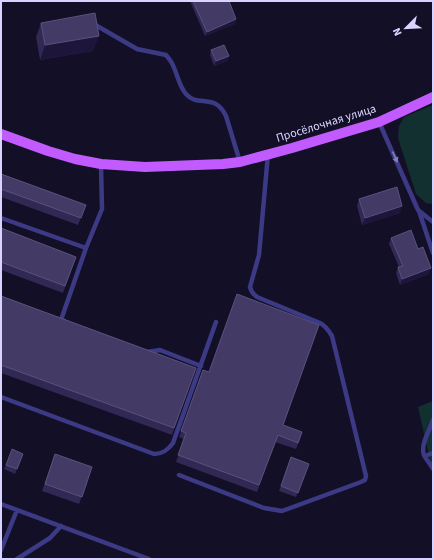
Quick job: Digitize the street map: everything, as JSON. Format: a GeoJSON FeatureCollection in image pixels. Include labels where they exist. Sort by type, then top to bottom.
{"type":"FeatureCollection","features":[{"type":"Feature","properties":{"kind":"main road","name":"Просёлочная улица"},"geometry":{"type":"LineString","coordinates":[[1,134],[48,151],[75,159],[101,164],[145,167],[223,164],[240,162],[379,122],[433,97]]}},
{"type":"Feature","properties":{"kind":"lane"},"geometry":{"type":"LineString","coordinates":[[88,21],[137,49],[166,56],[173,64],[185,93],[190,98],[213,102],[222,109],[226,116],[240,162]]}},
{"type":"Feature","properties":{"kind":"lane"},"geometry":{"type":"LineString","coordinates":[[379,122],[418,210],[433,253]]}},
{"type":"Feature","properties":{"kind":"lane"},"geometry":{"type":"LineString","coordinates":[[179,475],[264,508],[276,511],[365,480],[366,476],[332,336],[329,330],[320,323],[258,297],[251,291],[250,286],[259,256],[268,154]]}},
{"type":"Feature","properties":{"kind":"lane"},"geometry":{"type":"LineString","coordinates":[[68,322],[61,320],[86,248],[102,209],[101,164]]}},
{"type":"Feature","properties":{"kind":"lane"},"geometry":{"type":"LineString","coordinates":[[418,210],[433,222]]}},
{"type":"Feature","properties":{"kind":"lane"},"geometry":{"type":"LineString","coordinates":[[1,218],[86,248]]}},
{"type":"Feature","properties":{"kind":"lane"},"geometry":{"type":"LineString","coordinates":[[1,397],[154,454],[158,454],[166,451],[173,443],[216,322]]}},
{"type":"Feature","properties":{"kind":"lane"},"geometry":{"type":"LineString","coordinates":[[140,349],[151,352],[160,350],[165,351],[200,366]]}},
{"type":"Feature","properties":{"kind":"lane"},"geometry":{"type":"LineString","coordinates":[[433,420],[424,443],[423,451],[424,456],[433,469]]}},
{"type":"Feature","properties":{"kind":"lane"},"geometry":{"type":"LineString","coordinates":[[424,456],[433,454]]}},
{"type":"Feature","properties":{"kind":"lane"},"geometry":{"type":"LineString","coordinates":[[1,504],[149,559]]}},
{"type":"Feature","properties":{"kind":"lane"},"geometry":{"type":"LineString","coordinates":[[1,550],[17,510]]}},
{"type":"Feature","properties":{"kind":"lane"},"geometry":{"type":"LineString","coordinates":[[17,559],[50,538],[61,526]]}},
{"type":"Feature","properties":{"kind":"green space"},"geometry":{"type":"Polygon","coordinates":[[[433,105],[433,204],[426,203],[416,194],[398,138],[399,126],[404,117],[433,105]]]}},
{"type":"Feature","properties":{"kind":"green space"},"geometry":{"type":"Polygon","coordinates":[[[433,401],[433,473],[418,407],[433,401]]]}},
{"type":"Feature","properties":{"kind":"building"},"geometry":{"type":"Polygon","coordinates":[[[193,1],[229,1],[236,19],[207,32],[193,1]]]}},
{"type":"Feature","properties":{"kind":"building"},"geometry":{"type":"Polygon","coordinates":[[[95,13],[99,36],[45,45],[41,23],[95,13]]]}},
{"type":"Feature","properties":{"kind":"building"},"geometry":{"type":"Polygon","coordinates":[[[224,45],[229,56],[216,61],[211,50],[224,45]]]}},
{"type":"Feature","properties":{"kind":"building"},"geometry":{"type":"Polygon","coordinates":[[[1,174],[86,205],[81,218],[1,189],[1,174]]]}},
{"type":"Feature","properties":{"kind":"building"},"geometry":{"type":"Polygon","coordinates":[[[397,187],[402,206],[365,218],[359,199],[397,187]]]}},
{"type":"Feature","properties":{"kind":"building"},"geometry":{"type":"Polygon","coordinates":[[[1,228],[76,257],[65,286],[1,262],[1,228]]]}},
{"type":"Feature","properties":{"kind":"building"},"geometry":{"type":"Polygon","coordinates":[[[411,230],[418,249],[423,247],[431,268],[402,279],[398,267],[403,266],[391,238],[411,230]]]}},
{"type":"Feature","properties":{"kind":"building"},"geometry":{"type":"Polygon","coordinates":[[[237,294],[319,325],[283,425],[302,432],[298,443],[278,435],[259,485],[178,455],[186,433],[181,431],[203,370],[209,372],[237,294]]]}},
{"type":"Feature","properties":{"kind":"building"},"geometry":{"type":"Polygon","coordinates":[[[1,296],[196,368],[174,428],[1,365],[1,296]]]}},
{"type":"Feature","properties":{"kind":"building"},"geometry":{"type":"Polygon","coordinates":[[[12,449],[23,454],[17,469],[6,465],[12,449]]]}},
{"type":"Feature","properties":{"kind":"building"},"geometry":{"type":"Polygon","coordinates":[[[55,454],[92,467],[82,497],[45,484],[55,454]]]}},
{"type":"Feature","properties":{"kind":"building"},"geometry":{"type":"Polygon","coordinates":[[[291,457],[309,464],[298,493],[281,486],[291,457]]]}}]}
